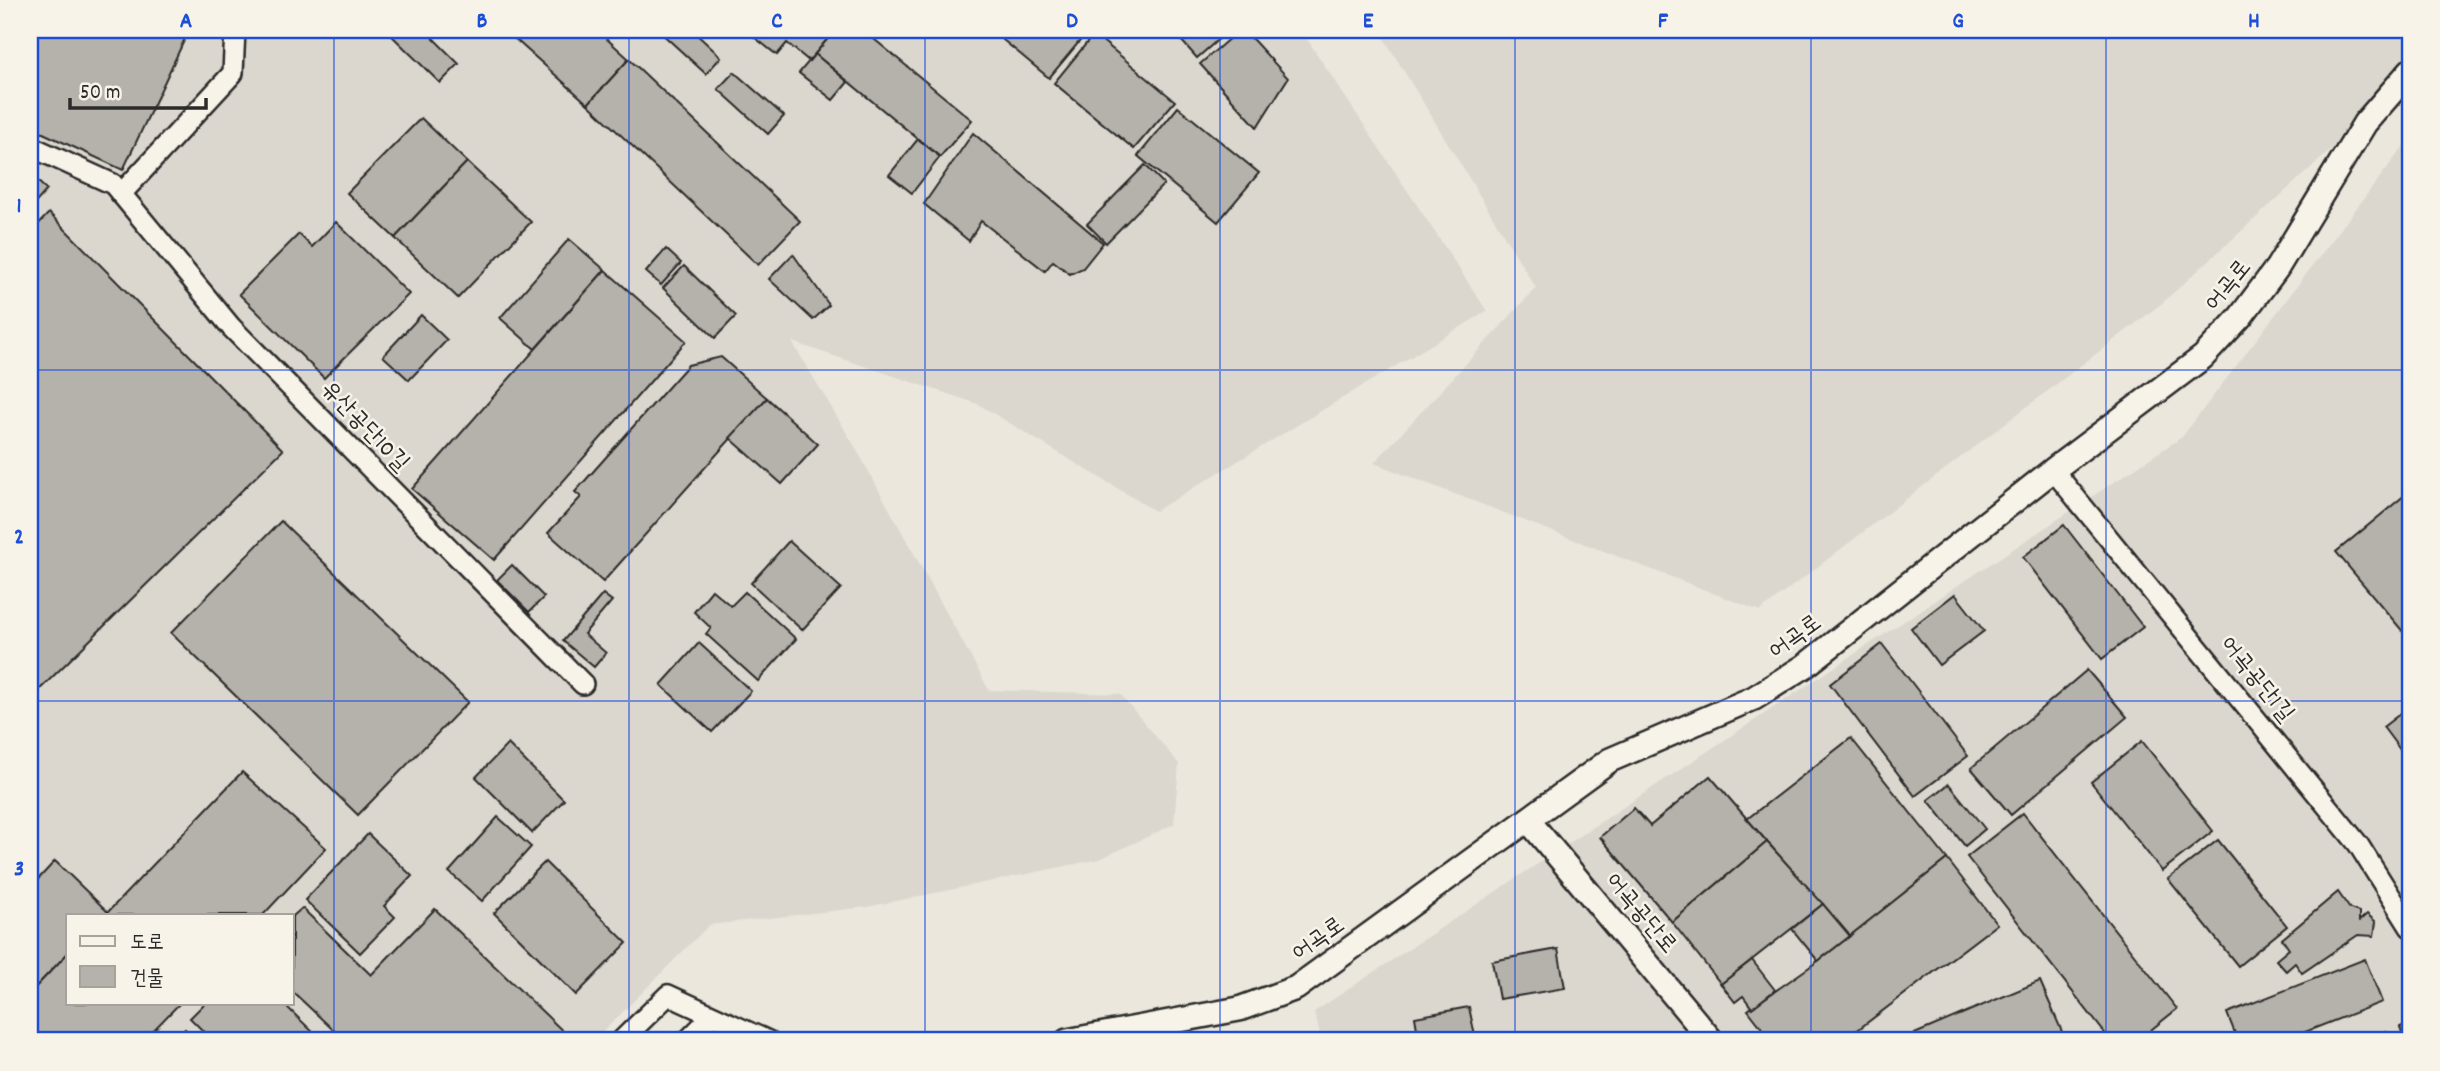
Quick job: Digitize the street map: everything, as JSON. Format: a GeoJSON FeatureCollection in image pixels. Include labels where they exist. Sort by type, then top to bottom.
{"type":"FeatureCollection","features":[{"type":"Feature","properties":{"kind":"street"},"geometry":{"type":"LineString","coordinates":[[121,194],[233,74],[236,30]]}},
{"type":"Feature","properties":{"kind":"street","name":"어곡로"},"geometry":{"type":"LineString","coordinates":[[1067,1041],[1239,1009],[1296,988],[1610,760],[1754,698],[1805,666],[2053,470],[2203,357],[2241,316],[2277,268],[2365,123],[2410,71]]}},
{"type":"Feature","properties":{"kind":"street","name":"유산공단10길"},"geometry":{"type":"LineString","coordinates":[[30,145],[113,184],[232,327],[583,684]]}},
{"type":"Feature","properties":{"kind":"street","name":"어곡공단1길"},"geometry":{"type":"LineString","coordinates":[[2053,470],[2358,844],[2410,928]]}},
{"type":"Feature","properties":{"kind":"street","name":"어곡공단로"},"geometry":{"type":"LineString","coordinates":[[1528,820],[1712,1041]]}},
{"type":"Feature","properties":{"kind":"street"},"geometry":{"type":"LineString","coordinates":[[621,1041],[668,995],[768,1041]]}},
{"type":"Feature","properties":{"kind":"street"},"geometry":{"type":"LineString","coordinates":[[687,1041],[712,1016]]}},
{"type":"Feature","properties":{"kind":"shaded area"},"geometry":{"type":"Polygon","coordinates":[[[30,30],[1301,30],[1487,311],[1155,511],[978,404],[792,342],[854,445],[989,690],[1120,694],[1179,764],[1174,824],[1100,859],[867,907],[709,925],[594,1041],[30,1041],[30,30]]]}},
{"type":"Feature","properties":{"kind":"shaded area"},"geometry":{"type":"Polygon","coordinates":[[[1379,30],[2410,30],[2410,78],[2161,304],[1760,611],[1374,463],[1536,288],[1379,30]]]}},
{"type":"Feature","properties":{"kind":"shaded area"},"geometry":{"type":"Polygon","coordinates":[[[2410,138],[2410,1041],[1322,1041],[1314,1012],[2182,437],[2410,138]]]}},
{"type":"Feature","properties":{"kind":"building"},"geometry":{"type":"Polygon","coordinates":[[[30,30],[189,30],[123,170],[30,127],[30,30]]]}},
{"type":"Feature","properties":{"kind":"building"},"geometry":{"type":"Polygon","coordinates":[[[386,30],[425,30],[459,64],[440,83],[386,30]]]}},
{"type":"Feature","properties":{"kind":"building"},"geometry":{"type":"Polygon","coordinates":[[[505,30],[597,30],[629,59],[588,104],[505,30]]]}},
{"type":"Feature","properties":{"kind":"building"},"geometry":{"type":"Polygon","coordinates":[[[658,30],[692,30],[721,57],[706,74],[658,30]]]}},
{"type":"Feature","properties":{"kind":"building"},"geometry":{"type":"Polygon","coordinates":[[[745,30],[835,30],[809,61],[787,43],[777,55],[745,30]]]}},
{"type":"Feature","properties":{"kind":"building"},"geometry":{"type":"Polygon","coordinates":[[[835,30],[863,30],[972,120],[940,157],[815,54],[835,30]]]}},
{"type":"Feature","properties":{"kind":"building"},"geometry":{"type":"Polygon","coordinates":[[[991,30],[1089,30],[1049,78],[991,30]]]}},
{"type":"Feature","properties":{"kind":"building"},"geometry":{"type":"Polygon","coordinates":[[[1172,30],[1229,30],[1197,58],[1172,30]]]}},
{"type":"Feature","properties":{"kind":"building"},"geometry":{"type":"Polygon","coordinates":[[[1239,30],[1244,30],[1288,78],[1257,127],[1200,64],[1239,30]]]}},
{"type":"Feature","properties":{"kind":"building"},"geometry":{"type":"Polygon","coordinates":[[[1094,34],[1175,101],[1134,149],[1054,83],[1094,34]]]}},
{"type":"Feature","properties":{"kind":"building"},"geometry":{"type":"Polygon","coordinates":[[[815,54],[848,82],[833,100],[799,73],[815,54]]]}},
{"type":"Feature","properties":{"kind":"building"},"geometry":{"type":"Polygon","coordinates":[[[629,59],[800,221],[758,265],[588,104],[629,59]]]}},
{"type":"Feature","properties":{"kind":"building"},"geometry":{"type":"Polygon","coordinates":[[[734,72],[784,116],[768,134],[718,89],[734,72]]]}},
{"type":"Feature","properties":{"kind":"building"},"geometry":{"type":"Polygon","coordinates":[[[1178,107],[1259,173],[1218,222],[1138,156],[1178,107]]]}},
{"type":"Feature","properties":{"kind":"building"},"geometry":{"type":"Polygon","coordinates":[[[421,118],[467,162],[395,238],[347,193],[421,118]]]}},
{"type":"Feature","properties":{"kind":"building"},"geometry":{"type":"Polygon","coordinates":[[[973,133],[1103,243],[1083,268],[1070,274],[1053,261],[1045,271],[981,221],[969,241],[924,204],[973,133]]]}},
{"type":"Feature","properties":{"kind":"building"},"geometry":{"type":"Polygon","coordinates":[[[918,139],[940,157],[912,193],[889,175],[918,139]]]}},
{"type":"Feature","properties":{"kind":"building"},"geometry":{"type":"Polygon","coordinates":[[[467,162],[531,222],[458,298],[395,238],[467,162]]]}},
{"type":"Feature","properties":{"kind":"building"},"geometry":{"type":"Polygon","coordinates":[[[1145,165],[1164,184],[1106,243],[1087,224],[1145,165]]]}},
{"type":"Feature","properties":{"kind":"building"},"geometry":{"type":"Polygon","coordinates":[[[32,176],[47,190],[30,209],[30,179],[32,176]]]}},
{"type":"Feature","properties":{"kind":"building"},"geometry":{"type":"Polygon","coordinates":[[[49,213],[283,450],[30,699],[30,233],[49,213]]]}},
{"type":"Feature","properties":{"kind":"building"},"geometry":{"type":"Polygon","coordinates":[[[336,222],[409,294],[324,378],[239,294],[299,234],[312,247],[336,222]]]}},
{"type":"Feature","properties":{"kind":"building"},"geometry":{"type":"Polygon","coordinates":[[[569,239],[605,270],[535,349],[500,318],[569,239]]]}},
{"type":"Feature","properties":{"kind":"building"},"geometry":{"type":"Polygon","coordinates":[[[666,249],[681,263],[661,285],[646,272],[666,249]]]}},
{"type":"Feature","properties":{"kind":"building"},"geometry":{"type":"Polygon","coordinates":[[[793,254],[829,305],[813,320],[769,279],[793,254]]]}},
{"type":"Feature","properties":{"kind":"building"},"geometry":{"type":"Polygon","coordinates":[[[684,266],[736,316],[715,338],[663,288],[684,266]]]}},
{"type":"Feature","properties":{"kind":"building"},"geometry":{"type":"Polygon","coordinates":[[[605,270],[686,341],[494,560],[412,489],[605,270]]]}},
{"type":"Feature","properties":{"kind":"building"},"geometry":{"type":"Polygon","coordinates":[[[421,315],[447,340],[409,380],[383,356],[421,315]]]}},
{"type":"Feature","properties":{"kind":"building"},"geometry":{"type":"Polygon","coordinates":[[[721,357],[767,398],[603,582],[548,533],[581,497],[575,492],[688,365],[721,357]]]}},
{"type":"Feature","properties":{"kind":"building"},"geometry":{"type":"Polygon","coordinates":[[[767,398],[818,444],[782,484],[730,438],[767,398]]]}},
{"type":"Feature","properties":{"kind":"building"},"geometry":{"type":"Polygon","coordinates":[[[2405,495],[2410,501],[2410,640],[2336,552],[2405,495]]]}},
{"type":"Feature","properties":{"kind":"building"},"geometry":{"type":"Polygon","coordinates":[[[281,521],[468,702],[358,815],[171,633],[281,521]]]}},
{"type":"Feature","properties":{"kind":"building"},"geometry":{"type":"Polygon","coordinates":[[[2064,525],[2143,627],[2102,659],[2023,557],[2064,525]]]}},
{"type":"Feature","properties":{"kind":"building"},"geometry":{"type":"Polygon","coordinates":[[[789,541],[841,588],[802,630],[751,583],[789,541]]]}},
{"type":"Feature","properties":{"kind":"building"},"geometry":{"type":"Polygon","coordinates":[[[512,565],[544,597],[529,612],[497,580],[512,565]]]}},
{"type":"Feature","properties":{"kind":"building"},"geometry":{"type":"Polygon","coordinates":[[[712,590],[731,606],[745,592],[796,639],[758,681],[706,634],[711,628],[694,612],[712,590]]]}},
{"type":"Feature","properties":{"kind":"building"},"geometry":{"type":"Polygon","coordinates":[[[603,594],[612,601],[584,634],[606,653],[594,667],[563,641],[603,594]]]}},
{"type":"Feature","properties":{"kind":"building"},"geometry":{"type":"Polygon","coordinates":[[[1955,594],[1984,631],[1939,665],[1911,628],[1955,594]]]}},
{"type":"Feature","properties":{"kind":"building"},"geometry":{"type":"Polygon","coordinates":[[[699,643],[751,691],[712,732],[661,685],[699,643]]]}},
{"type":"Feature","properties":{"kind":"building"},"geometry":{"type":"Polygon","coordinates":[[[1882,644],[1968,756],[1915,796],[1830,684],[1882,644]]]}},
{"type":"Feature","properties":{"kind":"building"},"geometry":{"type":"Polygon","coordinates":[[[2087,670],[2127,717],[2011,815],[1971,768],[2087,670]]]}},
{"type":"Feature","properties":{"kind":"building"},"geometry":{"type":"Polygon","coordinates":[[[2410,706],[2410,763],[2383,727],[2410,706]]]}},
{"type":"Feature","properties":{"kind":"building"},"geometry":{"type":"Polygon","coordinates":[[[1851,738],[1947,859],[1850,936],[1747,819],[1851,738]]]}},
{"type":"Feature","properties":{"kind":"building"},"geometry":{"type":"Polygon","coordinates":[[[2142,741],[2213,831],[2162,871],[2091,782],[2142,741]]]}},
{"type":"Feature","properties":{"kind":"building"},"geometry":{"type":"Polygon","coordinates":[[[508,744],[564,800],[532,833],[476,777],[508,744]]]}},
{"type":"Feature","properties":{"kind":"building"},"geometry":{"type":"Polygon","coordinates":[[[242,772],[326,848],[264,914],[106,914],[242,772]]]}},
{"type":"Feature","properties":{"kind":"building"},"geometry":{"type":"Polygon","coordinates":[[[1710,776],[1767,842],[1672,922],[1600,837],[1634,808],[1650,826],[1710,776]]]}},
{"type":"Feature","properties":{"kind":"building"},"geometry":{"type":"Polygon","coordinates":[[[1949,784],[1985,829],[1965,846],[1928,800],[1949,784]]]}},
{"type":"Feature","properties":{"kind":"building"},"geometry":{"type":"Polygon","coordinates":[[[2023,813],[2177,1009],[2137,1041],[2111,1041],[1967,857],[2023,813]]]}},
{"type":"Feature","properties":{"kind":"building"},"geometry":{"type":"Polygon","coordinates":[[[498,817],[531,847],[482,901],[449,872],[498,817]]]}},
{"type":"Feature","properties":{"kind":"building"},"geometry":{"type":"Polygon","coordinates":[[[368,834],[412,876],[384,906],[395,917],[360,953],[305,900],[368,834]]]}},
{"type":"Feature","properties":{"kind":"building"},"geometry":{"type":"Polygon","coordinates":[[[2218,840],[2287,926],[2238,966],[2168,879],[2218,840]]]}},
{"type":"Feature","properties":{"kind":"building"},"geometry":{"type":"Polygon","coordinates":[[[1767,842],[1823,904],[1721,984],[1672,922],[1767,842]]]}},
{"type":"Feature","properties":{"kind":"building"},"geometry":{"type":"Polygon","coordinates":[[[1947,859],[1997,924],[1843,1041],[1772,1041],[1748,1010],[1818,961],[1947,859]]]}},
{"type":"Feature","properties":{"kind":"building"},"geometry":{"type":"Polygon","coordinates":[[[55,861],[108,912],[66,914],[66,955],[30,993],[30,888],[55,861]]]}},
{"type":"Feature","properties":{"kind":"building"},"geometry":{"type":"Polygon","coordinates":[[[545,862],[627,943],[576,995],[494,913],[545,862]]]}},
{"type":"Feature","properties":{"kind":"building"},"geometry":{"type":"Polygon","coordinates":[[[2338,892],[2350,909],[2359,912],[2359,921],[2367,914],[2376,922],[2374,936],[2358,935],[2302,973],[2295,963],[2286,971],[2276,960],[2289,949],[2282,939],[2338,892]]]}},
{"type":"Feature","properties":{"kind":"building"},"geometry":{"type":"Polygon","coordinates":[[[1823,904],[1850,936],[1818,961],[1792,929],[1823,904]]]}},
{"type":"Feature","properties":{"kind":"building"},"geometry":{"type":"Polygon","coordinates":[[[302,908],[371,975],[435,909],[569,1037],[565,1041],[345,1041],[294,993],[294,915],[302,908]]]}},
{"type":"Feature","properties":{"kind":"building"},"geometry":{"type":"Polygon","coordinates":[[[1558,949],[1565,988],[1499,999],[1492,961],[1558,949]]]}},
{"type":"Feature","properties":{"kind":"building"},"geometry":{"type":"Polygon","coordinates":[[[66,955],[66,1004],[179,1004],[143,1041],[30,1041],[30,993],[66,955]]]}},
{"type":"Feature","properties":{"kind":"building"},"geometry":{"type":"Polygon","coordinates":[[[2365,959],[2382,1002],[2282,1041],[2238,1041],[2227,1013],[2365,959]]]}},
{"type":"Feature","properties":{"kind":"building"},"geometry":{"type":"Polygon","coordinates":[[[1752,960],[1775,990],[1752,1008],[1743,996],[1735,1002],[1721,984],[1752,960]]]}},
{"type":"Feature","properties":{"kind":"building"},"geometry":{"type":"Polygon","coordinates":[[[2040,981],[2066,1041],[1898,1041],[2040,981]]]}},
{"type":"Feature","properties":{"kind":"building"},"geometry":{"type":"Polygon","coordinates":[[[204,1004],[284,1004],[322,1041],[213,1041],[190,1018],[204,1004]]]}},
{"type":"Feature","properties":{"kind":"building"},"geometry":{"type":"Polygon","coordinates":[[[1469,1007],[1476,1041],[1419,1041],[1415,1017],[1469,1007]]]}},
{"type":"Feature","properties":{"kind":"building"},"geometry":{"type":"Polygon","coordinates":[[[2410,1023],[2410,1041],[2405,1041],[2400,1027],[2410,1023]]]}},
{"type":"Feature","properties":{"kind":"building"},"geometry":{"type":"Polygon","coordinates":[[[185,1029],[198,1041],[174,1041],[185,1029]]]}},
{"type":"Feature","properties":{"kind":"building"},"geometry":{"type":"Polygon","coordinates":[[[2386,1031],[2390,1041],[2357,1041],[2386,1031]]]}},
{"type":"Feature","properties":{"kind":"building"},"geometry":{"type":"Polygon","coordinates":[[[1417,1032],[1419,1041],[1383,1041],[1383,1039],[1417,1032]]]}}]}
